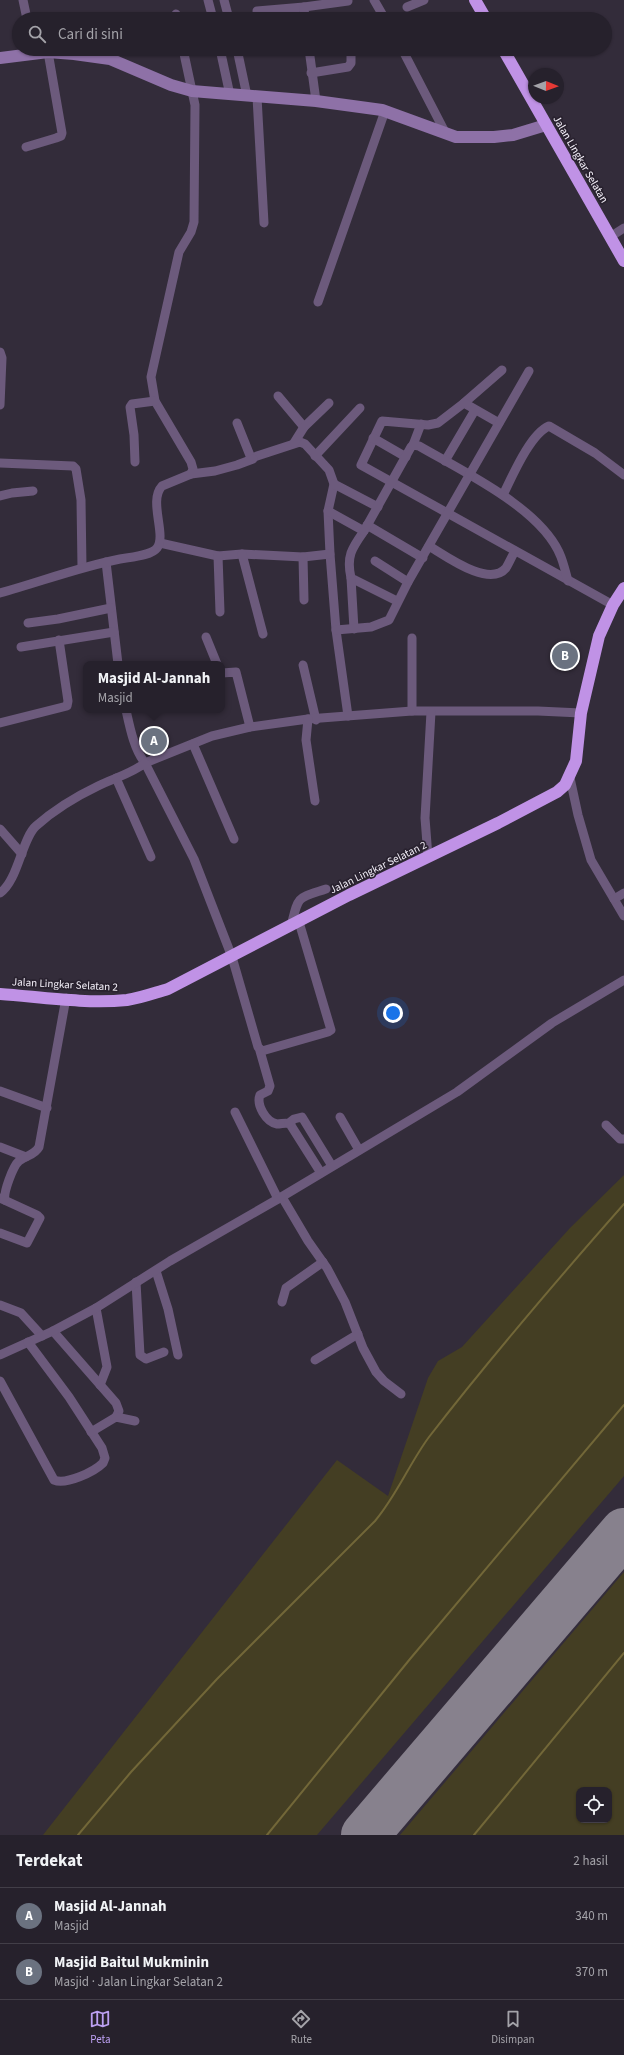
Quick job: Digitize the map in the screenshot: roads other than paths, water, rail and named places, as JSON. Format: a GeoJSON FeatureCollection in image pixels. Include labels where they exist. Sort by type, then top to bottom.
{"type":"FeatureCollection","features":[{"type":"Feature","properties":{"kind":"highway"},"geometry":{"type":"LineString","coordinates":[[475,0],[482,12]]}},
{"type":"Feature","properties":{"kind":"highway","name":"Jalan Lingkar Selatan"},"geometry":{"type":"LineString","coordinates":[[507,56],[624,261]]}},
{"type":"Feature","properties":{"kind":"highway","name":"Jalan Lingkar Selatan 2"},"geometry":{"type":"LineString","coordinates":[[0,994],[126,1000],[168,989],[232,957],[348,895],[428,857],[557,792],[570,778],[576,761],[581,713],[599,636],[613,605],[624,588]]}},
{"type":"Feature","properties":{"kind":"street"},"geometry":{"type":"LineString","coordinates":[[23,0],[26,12]]}},
{"type":"Feature","properties":{"kind":"street"},"geometry":{"type":"LineString","coordinates":[[208,0],[211,12]]}},
{"type":"Feature","properties":{"kind":"street"},"geometry":{"type":"LineString","coordinates":[[224,0],[227,12]]}},
{"type":"Feature","properties":{"kind":"street"},"geometry":{"type":"LineString","coordinates":[[257,11],[304,7],[351,0]]}},
{"type":"Feature","properties":{"kind":"street"},"geometry":{"type":"LineString","coordinates":[[374,0],[381,12]]}},
{"type":"Feature","properties":{"kind":"street"},"geometry":{"type":"LineString","coordinates":[[407,7],[424,0]]}},
{"type":"Feature","properties":{"kind":"street"},"geometry":{"type":"LineString","coordinates":[[304,7],[304,12]]}},
{"type":"Feature","properties":{"kind":"street"},"geometry":{"type":"LineString","coordinates":[[0,58],[12,56]]}},
{"type":"Feature","properties":{"kind":"street"},"geometry":{"type":"LineString","coordinates":[[26,147],[56,138],[62,133],[49,56]]}},
{"type":"Feature","properties":{"kind":"street"},"geometry":{"type":"LineString","coordinates":[[88,56],[110,59],[171,85],[192,91],[316,101],[385,111],[456,137],[494,137],[513,135],[546,125]]}},
{"type":"Feature","properties":{"kind":"street"},"geometry":{"type":"LineString","coordinates":[[184,56],[195,105],[193,227],[180,252],[150,377],[155,401],[191,462],[193,469],[191,474]]}},
{"type":"Feature","properties":{"kind":"street"},"geometry":{"type":"LineString","coordinates":[[222,56],[230,95]]}},
{"type":"Feature","properties":{"kind":"street"},"geometry":{"type":"LineString","coordinates":[[239,56],[252,96],[264,223]]}},
{"type":"Feature","properties":{"kind":"street"},"geometry":{"type":"LineString","coordinates":[[310,56],[316,101]]}},
{"type":"Feature","properties":{"kind":"street"},"geometry":{"type":"LineString","coordinates":[[311,73],[348,67],[351,63],[351,56]]}},
{"type":"Feature","properties":{"kind":"street"},"geometry":{"type":"LineString","coordinates":[[406,56],[445,132]]}},
{"type":"Feature","properties":{"kind":"street"},"geometry":{"type":"LineString","coordinates":[[318,302],[385,111]]}},
{"type":"Feature","properties":{"kind":"street"},"geometry":{"type":"LineString","coordinates":[[610,237],[624,228]]}},
{"type":"Feature","properties":{"kind":"street"},"geometry":{"type":"LineString","coordinates":[[0,352],[2,358],[0,405]]}},
{"type":"Feature","properties":{"kind":"street"},"geometry":{"type":"LineString","coordinates":[[502,370],[438,424],[382,421],[361,465],[613,605]]}},
{"type":"Feature","properties":{"kind":"street"},"geometry":{"type":"LineString","coordinates":[[336,630],[371,627],[389,620],[397,601],[529,372]]}},
{"type":"Feature","properties":{"kind":"street"},"geometry":{"type":"LineString","coordinates":[[278,396],[304,427]]}},
{"type":"Feature","properties":{"kind":"street"},"geometry":{"type":"LineString","coordinates":[[135,462],[134,435],[130,407],[132,404],[155,401]]}},
{"type":"Feature","properties":{"kind":"street"},"geometry":{"type":"LineString","coordinates":[[294,443],[304,427],[329,403]]}},
{"type":"Feature","properties":{"kind":"street"},"geometry":{"type":"LineString","coordinates":[[464,403],[498,424]]}},
{"type":"Feature","properties":{"kind":"street"},"geometry":{"type":"LineString","coordinates":[[315,456],[360,408]]}},
{"type":"Feature","properties":{"kind":"street"},"geometry":{"type":"LineString","coordinates":[[445,461],[475,410]]}},
{"type":"Feature","properties":{"kind":"street"},"geometry":{"type":"LineString","coordinates":[[237,423],[249,457],[253,458]]}},
{"type":"Feature","properties":{"kind":"street"},"geometry":{"type":"LineString","coordinates":[[354,629],[351,578],[348,565],[352,548],[366,528],[413,445],[421,424]]}},
{"type":"Feature","properties":{"kind":"street"},"geometry":{"type":"LineString","coordinates":[[503,495],[530,446],[543,430],[549,426],[595,453],[624,476]]}},
{"type":"Feature","properties":{"kind":"street"},"geometry":{"type":"LineString","coordinates":[[373,438],[406,457]]}},
{"type":"Feature","properties":{"kind":"street"},"geometry":{"type":"LineString","coordinates":[[0,592],[49,580],[82,567],[140,555],[155,550],[160,543],[157,502],[159,490],[162,486],[191,474],[237,466],[253,458],[300,442],[305,444],[329,470],[334,484],[328,511],[330,554],[336,630],[348,716]]}},
{"type":"Feature","properties":{"kind":"street"},"geometry":{"type":"LineString","coordinates":[[413,445],[419,446],[469,475],[503,495],[524,510],[555,545],[561,557],[568,581]]}},
{"type":"Feature","properties":{"kind":"street"},"geometry":{"type":"LineString","coordinates":[[0,463],[73,466],[76,469],[81,500],[82,567]]}},
{"type":"Feature","properties":{"kind":"street"},"geometry":{"type":"LineString","coordinates":[[334,484],[378,507]]}},
{"type":"Feature","properties":{"kind":"street"},"geometry":{"type":"LineString","coordinates":[[0,496],[33,491]]}},
{"type":"Feature","properties":{"kind":"street"},"geometry":{"type":"LineString","coordinates":[[328,511],[366,528],[423,558]]}},
{"type":"Feature","properties":{"kind":"street"},"geometry":{"type":"LineString","coordinates":[[160,543],[218,556],[242,554],[303,557],[330,554]]}},
{"type":"Feature","properties":{"kind":"street"},"geometry":{"type":"LineString","coordinates":[[429,546],[468,569],[487,575],[498,574],[505,569],[515,551]]}},
{"type":"Feature","properties":{"kind":"street"},"geometry":{"type":"LineString","coordinates":[[242,554],[263,634]]}},
{"type":"Feature","properties":{"kind":"street"},"geometry":{"type":"LineString","coordinates":[[218,556],[220,612]]}},
{"type":"Feature","properties":{"kind":"street"},"geometry":{"type":"LineString","coordinates":[[303,557],[304,600]]}},
{"type":"Feature","properties":{"kind":"street"},"geometry":{"type":"LineString","coordinates":[[374,561],[408,582]]}},
{"type":"Feature","properties":{"kind":"street"},"geometry":{"type":"LineString","coordinates":[[106,562],[118,661]]}},
{"type":"Feature","properties":{"kind":"street"},"geometry":{"type":"LineString","coordinates":[[351,578],[397,601]]}},
{"type":"Feature","properties":{"kind":"street"},"geometry":{"type":"LineString","coordinates":[[28,623],[58,619],[112,608]]}},
{"type":"Feature","properties":{"kind":"street"},"geometry":{"type":"LineString","coordinates":[[21,647],[114,632]]}},
{"type":"Feature","properties":{"kind":"street"},"geometry":{"type":"LineString","coordinates":[[206,637],[216,661]]}},
{"type":"Feature","properties":{"kind":"street"},"geometry":{"type":"LineString","coordinates":[[412,638],[412,711]]}},
{"type":"Feature","properties":{"kind":"street"},"geometry":{"type":"LineString","coordinates":[[0,723],[66,706],[68,701],[59,640]]}},
{"type":"Feature","properties":{"kind":"street"},"geometry":{"type":"LineString","coordinates":[[303,664],[312,719],[306,740],[315,801]]}},
{"type":"Feature","properties":{"kind":"street"},"geometry":{"type":"LineString","coordinates":[[225,672],[233,671],[237,674],[250,727]]}},
{"type":"Feature","properties":{"kind":"street"},"geometry":{"type":"LineString","coordinates":[[0,893],[14,873],[34,827],[73,800],[116,778],[137,770],[145,763],[212,736],[250,727],[312,719],[412,711],[538,711],[581,713]]}},
{"type":"Feature","properties":{"kind":"street"},"geometry":{"type":"LineString","coordinates":[[428,857],[425,818],[430,712]]}},
{"type":"Feature","properties":{"kind":"street"},"geometry":{"type":"LineString","coordinates":[[127,713],[140,756],[194,859],[232,957],[270,1086],[268,1091],[260,1095],[258,1103],[266,1117],[278,1124],[289,1123],[302,1116],[332,1166]]}},
{"type":"Feature","properties":{"kind":"street"},"geometry":{"type":"LineString","coordinates":[[193,744],[234,839]]}},
{"type":"Feature","properties":{"kind":"street"},"geometry":{"type":"LineString","coordinates":[[116,778],[151,857]]}},
{"type":"Feature","properties":{"kind":"street"},"geometry":{"type":"LineString","coordinates":[[570,778],[578,815],[591,860],[624,916]]}},
{"type":"Feature","properties":{"kind":"street"},"geometry":{"type":"LineString","coordinates":[[0,829],[22,854]]}},
{"type":"Feature","properties":{"kind":"street"},"geometry":{"type":"LineString","coordinates":[[260,1051],[265,1052],[328,1032],[330,1030],[295,924],[296,903],[300,898],[326,889]]}},
{"type":"Feature","properties":{"kind":"street"},"geometry":{"type":"LineString","coordinates":[[614,899],[624,893]]}},
{"type":"Feature","properties":{"kind":"street"},"geometry":{"type":"LineString","coordinates":[[0,1355],[53,1331],[96,1308],[136,1282],[457,1092],[552,1023],[624,980]]}},
{"type":"Feature","properties":{"kind":"street"},"geometry":{"type":"LineString","coordinates":[[0,1233],[27,1243],[40,1220],[37,1214],[2,1199],[17,1163],[35,1153],[39,1147],[66,998]]}},
{"type":"Feature","properties":{"kind":"street"},"geometry":{"type":"LineString","coordinates":[[0,1092],[47,1108]]}},
{"type":"Feature","properties":{"kind":"street"},"geometry":{"type":"LineString","coordinates":[[236,1112],[280,1198],[323,1262],[345,1302],[376,1372],[384,1382],[401,1394]]}},
{"type":"Feature","properties":{"kind":"street"},"geometry":{"type":"LineString","coordinates":[[340,1117],[359,1150]]}},
{"type":"Feature","properties":{"kind":"street"},"geometry":{"type":"LineString","coordinates":[[289,1123],[321,1173]]}},
{"type":"Feature","properties":{"kind":"street"},"geometry":{"type":"LineString","coordinates":[[606,1124],[620,1139],[624,1139]]}},
{"type":"Feature","properties":{"kind":"street"},"geometry":{"type":"LineString","coordinates":[[0,1147],[26,1157]]}},
{"type":"Feature","properties":{"kind":"street"},"geometry":{"type":"LineString","coordinates":[[282,1302],[285,1291],[290,1284],[323,1262]]}},
{"type":"Feature","properties":{"kind":"street"},"geometry":{"type":"LineString","coordinates":[[156,1271],[168,1309],[178,1355]]}},
{"type":"Feature","properties":{"kind":"street"},"geometry":{"type":"LineString","coordinates":[[136,1282],[140,1355],[146,1359],[164,1352]]}},
{"type":"Feature","properties":{"kind":"street"},"geometry":{"type":"LineString","coordinates":[[0,1305],[21,1313],[42,1336]]}},
{"type":"Feature","properties":{"kind":"street"},"geometry":{"type":"LineString","coordinates":[[96,1308],[107,1367],[100,1385]]}},
{"type":"Feature","properties":{"kind":"street"},"geometry":{"type":"LineString","coordinates":[[53,1331],[118,1406],[119,1411],[116,1417],[91,1432]]}},
{"type":"Feature","properties":{"kind":"street"},"geometry":{"type":"LineString","coordinates":[[315,1360],[358,1334]]}},
{"type":"Feature","properties":{"kind":"street"},"geometry":{"type":"LineString","coordinates":[[0,1381],[54,1480],[58,1481],[78,1478],[103,1463],[103,1451],[69,1397],[28,1342]]}},
{"type":"Feature","properties":{"kind":"street"},"geometry":{"type":"LineString","coordinates":[[116,1417],[135,1421]]}},
{"type":"Feature","properties":{"kind":"waterway"},"geometry":{"type":"LineString","coordinates":[[78,1835],[131,1772],[217,1679],[375,1521],[390,1501],[422,1447],[452,1407],[574,1261],[624,1204]]}},
{"type":"Feature","properties":{"kind":"waterway"},"geometry":{"type":"LineString","coordinates":[[267,1835],[410,1659],[624,1405]]}},
{"type":"Feature","properties":{"kind":"waterway"},"geometry":{"type":"LineString","coordinates":[[474,1835],[624,1653]]}},
{"type":"Feature","properties":{"kind":"place","name":"Masjid Baitul Mukminin"},"geometry":{"type":"Point","coordinates":[565,656]}},
{"type":"Feature","properties":{"kind":"place","name":"Masjid Al-Jannah"},"geometry":{"type":"Point","coordinates":[154,741]}}]}
